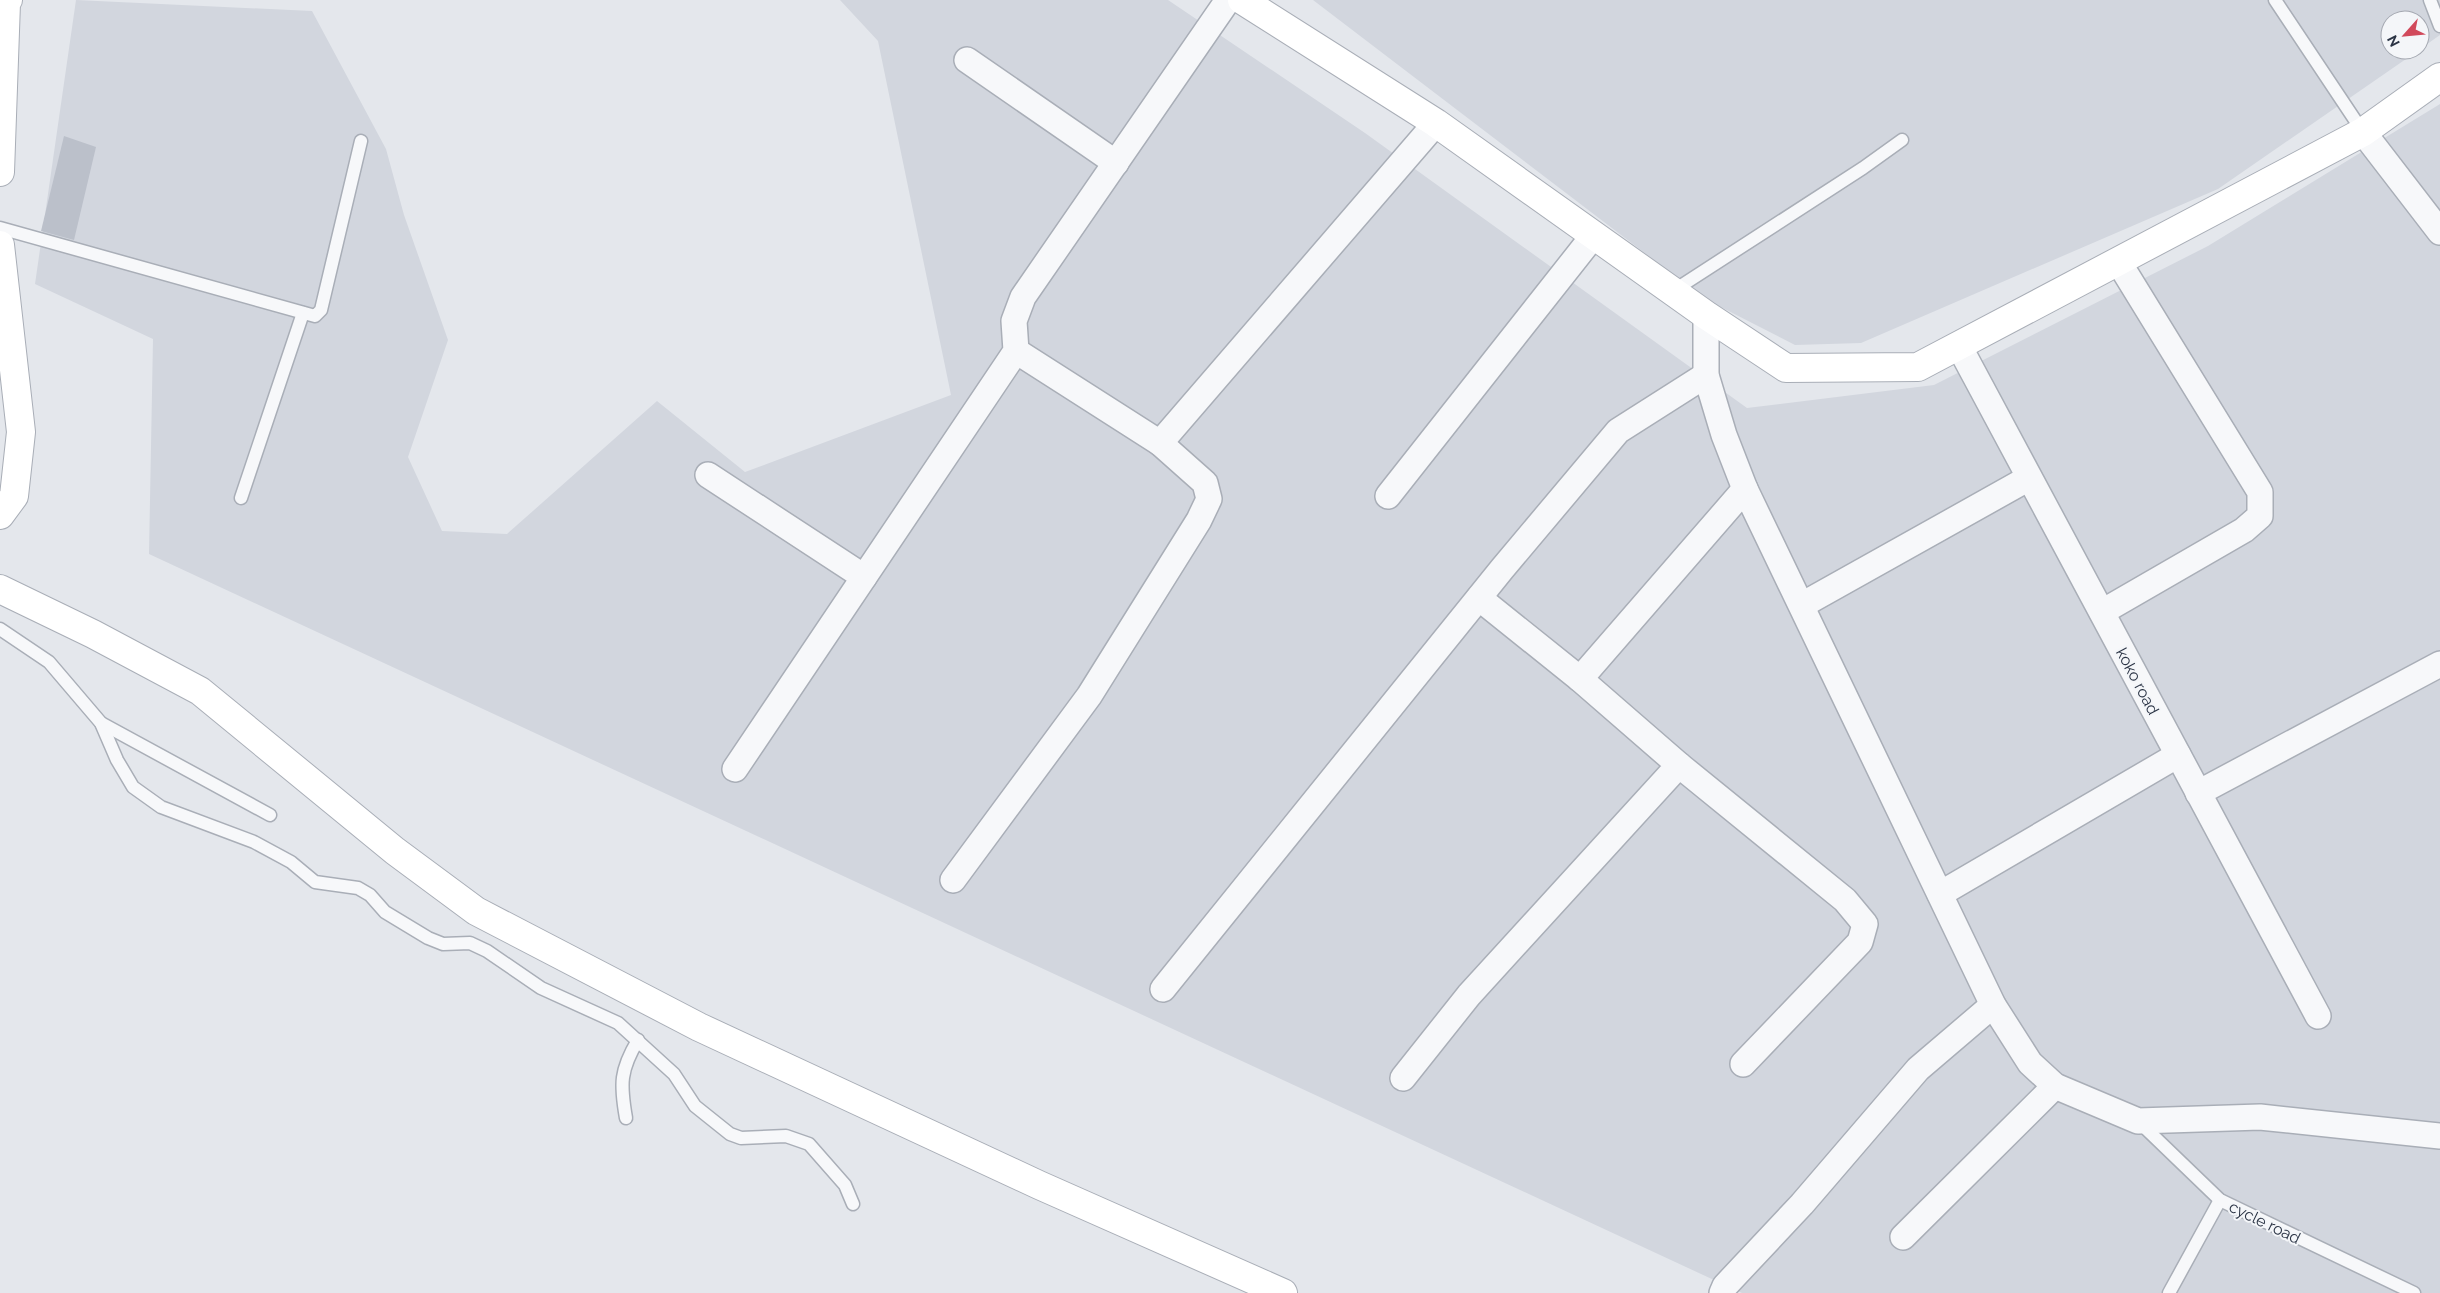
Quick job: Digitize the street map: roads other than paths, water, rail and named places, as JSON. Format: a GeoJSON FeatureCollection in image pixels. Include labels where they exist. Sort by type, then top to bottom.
{"type":"FeatureCollection","features":[{"type":"Feature","properties":{"kind":"main road"},"geometry":{"type":"LineString","coordinates":[[1242,0],[1436,123],[1706,315],[1786,368],[1918,368],[2363,132],[2440,77]]}},
{"type":"Feature","properties":{"kind":"main road"},"geometry":{"type":"LineString","coordinates":[[0,172],[6,1]]}},
{"type":"Feature","properties":{"kind":"main road"},"geometry":{"type":"LineString","coordinates":[[0,245],[22,432],[14,496],[0,515]]}},
{"type":"Feature","properties":{"kind":"main road"},"geometry":{"type":"LineString","coordinates":[[0,589],[92,634],[200,691],[395,851],[476,911],[708,1032],[1039,1185],[1284,1293]]}},
{"type":"Feature","properties":{"kind":"street"},"geometry":{"type":"LineString","coordinates":[[735,769],[1016,351],[1014,321],[1022,297],[1228,0]]}},
{"type":"Feature","properties":{"kind":"street"},"geometry":{"type":"LineString","coordinates":[[967,60],[1116,163]]}},
{"type":"Feature","properties":{"kind":"street"},"geometry":{"type":"LineString","coordinates":[[1160,443],[1436,123]]}},
{"type":"Feature","properties":{"kind":"street"},"geometry":{"type":"LineString","coordinates":[[2363,132],[2440,232]]}},
{"type":"Feature","properties":{"kind":"street"},"geometry":{"type":"LineString","coordinates":[[1388,496],[1594,235]]}},
{"type":"Feature","properties":{"kind":"street"},"geometry":{"type":"LineString","coordinates":[[2102,612],[2244,530],[2260,516],[2260,492],[2118,261]]}},
{"type":"Feature","properties":{"kind":"street"},"geometry":{"type":"LineString","coordinates":[[1706,315],[1706,375],[1724,435],[1746,489],[1993,1004],[2030,1063],[2055,1086],[2138,1121],[2260,1117],[2440,1136]]}},
{"type":"Feature","properties":{"kind":"street","name":"koko road"},"geometry":{"type":"LineString","coordinates":[[1959,346],[2318,1016]]}},
{"type":"Feature","properties":{"kind":"street"},"geometry":{"type":"LineString","coordinates":[[954,880],[1088,696],[1199,520],[1209,499],[1205,484],[1160,443],[1016,351]]}},
{"type":"Feature","properties":{"kind":"street"},"geometry":{"type":"LineString","coordinates":[[1163,989],[1479,598],[1618,431],[1706,375]]}},
{"type":"Feature","properties":{"kind":"street"},"geometry":{"type":"LineString","coordinates":[[708,475],[864,576]]}},
{"type":"Feature","properties":{"kind":"street"},"geometry":{"type":"LineString","coordinates":[[1802,605],[2030,478]]}},
{"type":"Feature","properties":{"kind":"street"},"geometry":{"type":"LineString","coordinates":[[1580,679],[1746,489]]}},
{"type":"Feature","properties":{"kind":"street"},"geometry":{"type":"LineString","coordinates":[[1479,598],[1580,679],[1678,765],[1845,900],[1865,924],[1860,942],[1743,1064]]}},
{"type":"Feature","properties":{"kind":"street"},"geometry":{"type":"LineString","coordinates":[[2198,793],[2440,664]]}},
{"type":"Feature","properties":{"kind":"street"},"geometry":{"type":"LineString","coordinates":[[1940,894],[2178,755]]}},
{"type":"Feature","properties":{"kind":"street"},"geometry":{"type":"LineString","coordinates":[[1403,1078],[1469,994],[1678,765]]}},
{"type":"Feature","properties":{"kind":"street"},"geometry":{"type":"LineString","coordinates":[[1723,1290],[1802,1204],[1918,1069],[1993,1004]]}},
{"type":"Feature","properties":{"kind":"street"},"geometry":{"type":"LineString","coordinates":[[1903,1237],[2055,1086]]}},
{"type":"Feature","properties":{"kind":"lane"},"geometry":{"type":"LineString","coordinates":[[2275,0],[2363,132]]}},
{"type":"Feature","properties":{"kind":"lane"},"geometry":{"type":"LineString","coordinates":[[2430,0],[2440,26]]}},
{"type":"Feature","properties":{"kind":"lane"},"geometry":{"type":"LineString","coordinates":[[1672,291],[1863,168],[1902,140]]}},
{"type":"Feature","properties":{"kind":"lane"},"geometry":{"type":"LineString","coordinates":[[0,228],[302,314],[315,316],[321,310],[361,141]]}},
{"type":"Feature","properties":{"kind":"lane"},"geometry":{"type":"LineString","coordinates":[[241,498],[302,314]]}},
{"type":"Feature","properties":{"kind":"lane"},"geometry":{"type":"LineString","coordinates":[[0,629],[49,662],[101,723],[117,760],[133,787],[161,807],[254,842],[291,862],[315,882],[358,888],[370,895],[385,912],[428,938],[443,944],[470,943],[487,951],[541,988],[618,1023],[674,1074],[695,1106],[730,1134],[741,1138],[786,1136],[809,1144],[845,1185],[852,1204]]}},
{"type":"Feature","properties":{"kind":"lane"},"geometry":{"type":"LineString","coordinates":[[101,723],[270,815]]}},
{"type":"Feature","properties":{"kind":"lane"},"geometry":{"type":"LineString","coordinates":[[626,1118],[622,1076],[638,1040]]}},
{"type":"Feature","properties":{"kind":"lane","name":"cycle road"},"geometry":{"type":"LineString","coordinates":[[2138,1121],[2220,1200],[2414,1293]]}},
{"type":"Feature","properties":{"kind":"lane"},"geometry":{"type":"LineString","coordinates":[[2169,1293],[2220,1200]]}}]}
